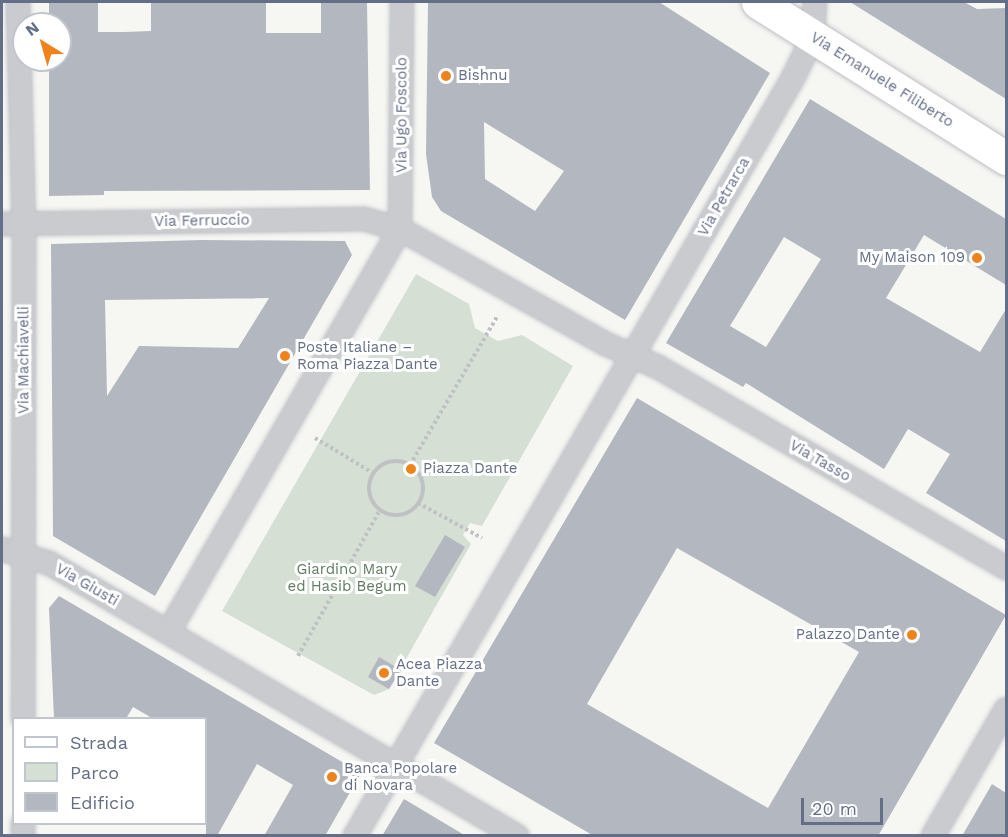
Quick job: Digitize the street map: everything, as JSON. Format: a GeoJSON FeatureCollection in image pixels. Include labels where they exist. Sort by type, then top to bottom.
{"type":"FeatureCollection","features":[{"type":"Feature","properties":{"kind":"main road","name":"Via Emanuele Filiberto"},"geometry":{"type":"LineString","coordinates":[[758,2],[1006,158]]}},
{"type":"Feature","properties":{"kind":"street","name":"Via Machiavelli"},"geometry":{"type":"LineString","coordinates":[[18,2],[13,224],[12,551],[24,717]]}},
{"type":"Feature","properties":{"kind":"street","name":"Via Ugo Foscolo"},"geometry":{"type":"LineString","coordinates":[[400,229],[402,2]]}},
{"type":"Feature","properties":{"kind":"street"},"geometry":{"type":"LineString","coordinates":[[813,37],[815,2]]}},
{"type":"Feature","properties":{"kind":"street","name":"Via Petrarca"},"geometry":{"type":"LineString","coordinates":[[632,356],[813,37]]}},
{"type":"Feature","properties":{"kind":"street","name":"Via Ferruccio"},"geometry":{"type":"LineString","coordinates":[[13,224],[364,219],[400,229]]}},
{"type":"Feature","properties":{"kind":"street"},"geometry":{"type":"LineString","coordinates":[[355,836],[396,764],[632,356],[400,229],[169,631],[396,764],[517,836]]}},
{"type":"Feature","properties":{"kind":"street","name":"Via Tasso"},"geometry":{"type":"LineString","coordinates":[[632,356],[1006,568]]}},
{"type":"Feature","properties":{"kind":"street","name":"Via Giusti"},"geometry":{"type":"LineString","coordinates":[[12,551],[49,563],[169,631]]}},
{"type":"Feature","properties":{"kind":"street"},"geometry":{"type":"LineString","coordinates":[[933,836],[1006,709]]}},
{"type":"Feature","properties":{"kind":"path"},"geometry":{"type":"LineString","coordinates":[[410,465],[498,315]]}},
{"type":"Feature","properties":{"kind":"path"},"geometry":{"type":"LineString","coordinates":[[315,438],[373,472]]}},
{"type":"Feature","properties":{"kind":"path"},"geometry":{"type":"LineString","coordinates":[[390,461],[410,465],[423,483],[418,503],[401,514],[380,510],[369,493],[373,472],[390,461]]}},
{"type":"Feature","properties":{"kind":"path"},"geometry":{"type":"LineString","coordinates":[[418,503],[482,538]]}},
{"type":"Feature","properties":{"kind":"path"},"geometry":{"type":"LineString","coordinates":[[298,656],[380,510]]}},
{"type":"Feature","properties":{"kind":"green space","name":"Giardino Mary ed Hasib Begum"},"geometry":{"type":"Polygon","coordinates":[[[416,274],[469,304],[475,328],[498,341],[522,335],[573,366],[482,526],[470,523],[463,535],[471,544],[389,689],[374,695],[222,611],[416,274]]]}},
{"type":"Feature","properties":{"kind":"building"},"geometry":{"type":"Polygon","coordinates":[[[49,2],[98,2],[98,32],[151,31],[151,2],[266,2],[266,33],[321,33],[321,2],[367,2],[370,190],[104,191],[104,195],[49,196],[49,72],[72,72],[72,12],[49,12],[49,2]]]}},
{"type":"Feature","properties":{"kind":"building"},"geometry":{"type":"Polygon","coordinates":[[[428,2],[659,2],[770,73],[625,320],[441,211],[432,197],[426,154],[428,2]],[[484,122],[485,179],[535,211],[564,171],[484,122]]]}},
{"type":"Feature","properties":{"kind":"building"},"geometry":{"type":"Polygon","coordinates":[[[850,2],[964,2],[977,9],[1006,8],[1006,99],[850,2]]]}},
{"type":"Feature","properties":{"kind":"building"},"geometry":{"type":"Polygon","coordinates":[[[810,99],[1006,219],[1006,285],[924,235],[886,298],[980,352],[1006,309],[1006,541],[926,493],[950,454],[908,429],[884,469],[746,383],[743,387],[666,343],[810,99]],[[784,237],[730,326],[766,347],[821,259],[784,237]]]}},
{"type":"Feature","properties":{"kind":"building"},"geometry":{"type":"Polygon","coordinates":[[[202,240],[345,241],[352,255],[155,596],[53,536],[51,244],[202,240]],[[269,298],[105,300],[107,396],[139,346],[238,348],[269,298]]]}},
{"type":"Feature","properties":{"kind":"building","name":"Palazzo Dante"},"geometry":{"type":"Polygon","coordinates":[[[637,398],[1006,615],[878,836],[594,836],[434,743],[637,398]],[[677,548],[587,704],[768,808],[859,652],[677,548]]]}},
{"type":"Feature","properties":{"kind":"building"},"geometry":{"type":"Polygon","coordinates":[[[445,535],[465,547],[435,597],[415,586],[445,535]]]}},
{"type":"Feature","properties":{"kind":"building"},"geometry":{"type":"Polygon","coordinates":[[[59,596],[361,773],[325,836],[264,836],[293,785],[257,764],[217,836],[206,836],[207,717],[150,717],[133,707],[127,717],[54,717],[49,608],[59,596]]]}},
{"type":"Feature","properties":{"kind":"building","name":"Acea Piazza Dante"},"geometry":{"type":"Polygon","coordinates":[[[379,657],[401,670],[389,689],[368,677],[379,657]]]}},
{"type":"Feature","properties":{"kind":"building"},"geometry":{"type":"Polygon","coordinates":[[[992,784],[1006,793],[1006,836],[962,836],[992,784]]]}},
{"type":"Feature","properties":{"kind":"building"},"geometry":{"type":"Polygon","coordinates":[[[404,799],[466,836],[382,836],[404,799]]]}},
{"type":"Feature","properties":{"kind":"place","name":"Bishnu"},"geometry":{"type":"Point","coordinates":[446,76]}},
{"type":"Feature","properties":{"kind":"place","name":"My Maison 109"},"geometry":{"type":"Point","coordinates":[977,258]}},
{"type":"Feature","properties":{"kind":"place","name":"Poste Italiane – Roma Piazza Dante"},"geometry":{"type":"Point","coordinates":[285,356]}},
{"type":"Feature","properties":{"kind":"place","name":"Piazza Dante"},"geometry":{"type":"Point","coordinates":[411,469]}},
{"type":"Feature","properties":{"kind":"place","name":"Palazzo Dante"},"geometry":{"type":"Point","coordinates":[912,635]}},
{"type":"Feature","properties":{"kind":"place","name":"Acea Piazza Dante"},"geometry":{"type":"Point","coordinates":[384,673]}},
{"type":"Feature","properties":{"kind":"place","name":"Banca Popolare di Novara"},"geometry":{"type":"Point","coordinates":[332,777]}}]}
